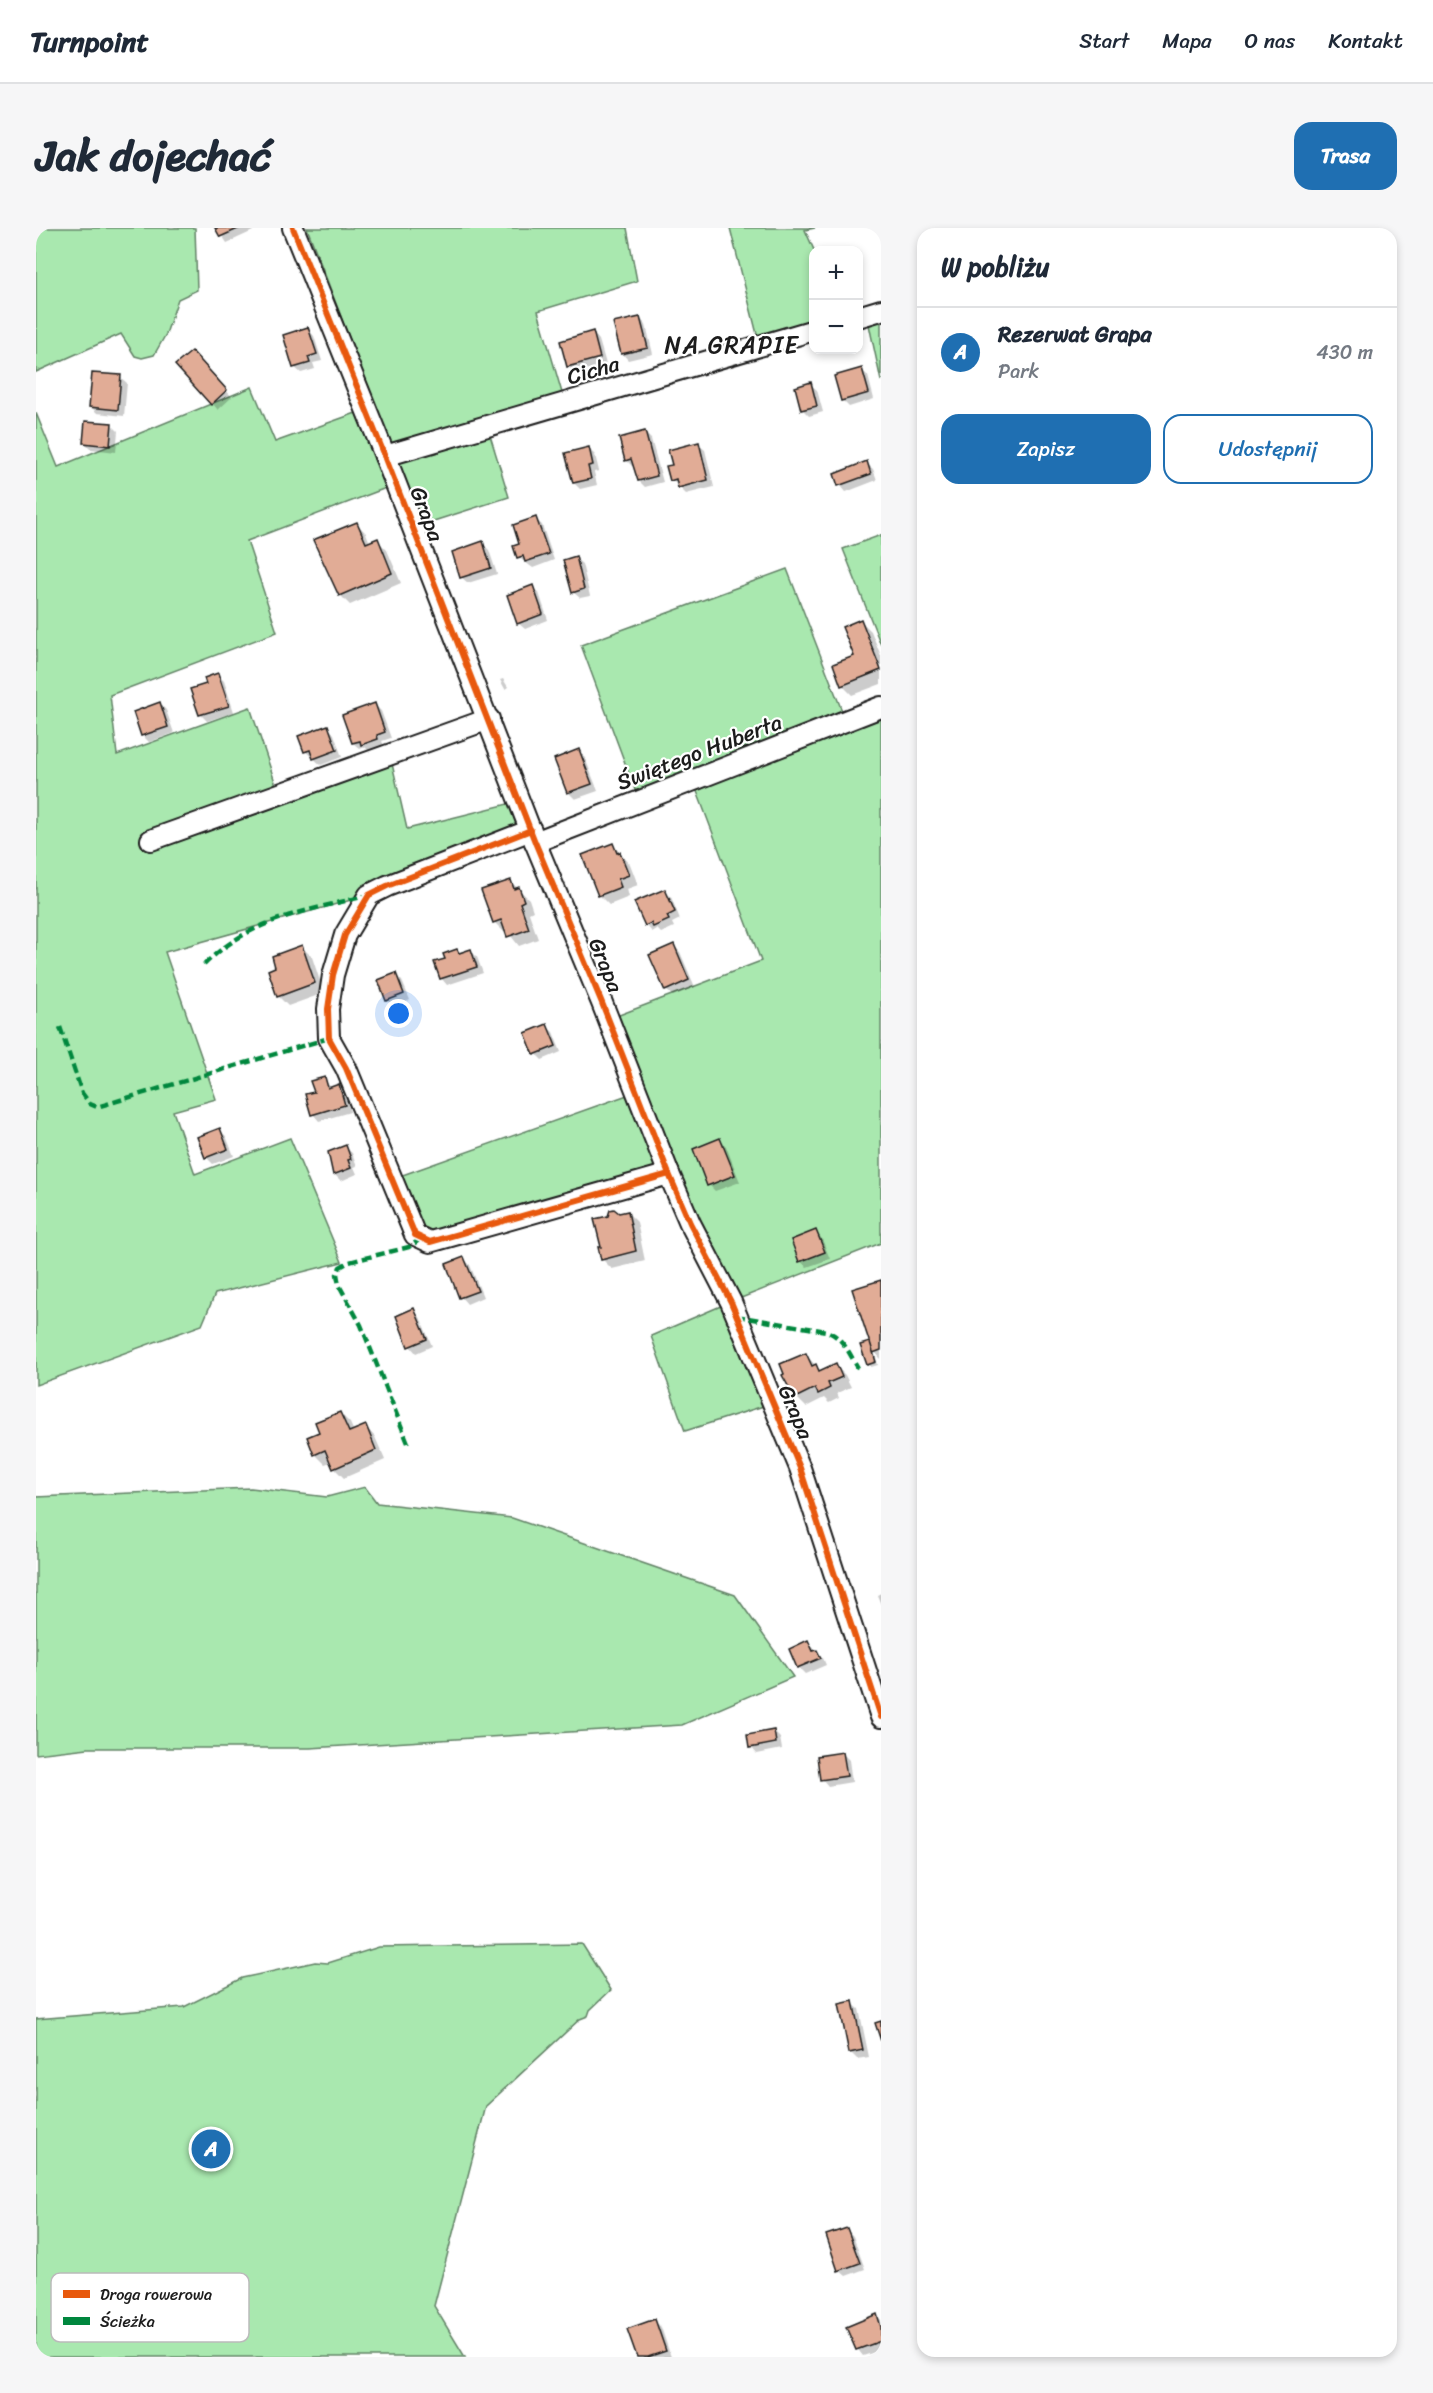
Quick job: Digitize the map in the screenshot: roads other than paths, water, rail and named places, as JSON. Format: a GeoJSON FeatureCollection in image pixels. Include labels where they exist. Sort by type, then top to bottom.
{"type":"FeatureCollection","features":[{"type":"Feature","properties":{"kind":"street","name":"Grapa"},"geometry":{"type":"LineString","coordinates":[[293,228],[669,1174],[690,1223],[731,1302],[800,1468],[881,1717]]}},
{"type":"Feature","properties":{"kind":"street"},"geometry":{"type":"LineString","coordinates":[[863,315],[881,310]]}},
{"type":"Feature","properties":{"kind":"street","name":"Cicha"},"geometry":{"type":"LineString","coordinates":[[385,456],[809,331]]}},
{"type":"Feature","properties":{"kind":"street","name":"Świętego Huberta"},"geometry":{"type":"LineString","coordinates":[[669,1174],[430,1242],[415,1235],[346,1068],[329,1038],[328,1009],[333,975],[345,936],[369,895],[387,886],[533,836],[881,707]]}},
{"type":"Feature","properties":{"kind":"street"},"geometry":{"type":"LineString","coordinates":[[151,840],[489,719]]}},
{"type":"Feature","properties":{"kind":"place","name":"Rezerwat Grapa"},"geometry":{"type":"Point","coordinates":[211,2149]}},
{"type":"Feature","properties":{"kind":"district","name":"NA GRAPIE"},"geometry":{"type":"Point","coordinates":[732,345]}}]}
